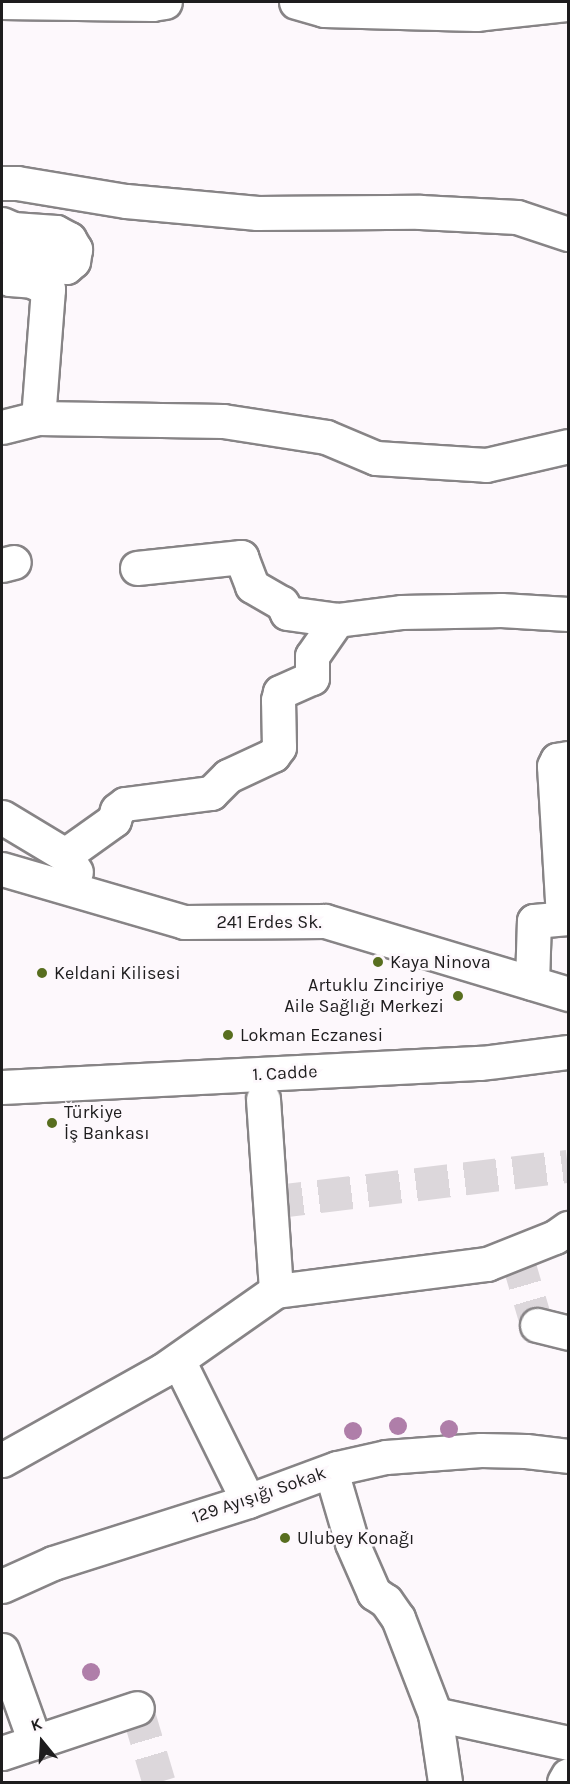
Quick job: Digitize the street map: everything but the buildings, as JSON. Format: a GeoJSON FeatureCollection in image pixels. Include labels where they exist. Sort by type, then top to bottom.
{"type":"FeatureCollection","features":[{"type":"Feature","properties":{"kind":"street"},"geometry":{"type":"LineString","coordinates":[[2,2],[152,4],[165,2]]}},
{"type":"Feature","properties":{"kind":"street"},"geometry":{"type":"LineString","coordinates":[[296,2],[324,10],[476,14],[568,4]]}},
{"type":"Feature","properties":{"kind":"street"},"geometry":{"type":"LineString","coordinates":[[2,183],[17,183],[126,201],[256,213],[420,212],[517,218],[568,234]]}},
{"type":"Feature","properties":{"kind":"street"},"geometry":{"type":"LineString","coordinates":[[2,224],[13,229],[56,232],[69,238],[75,249],[73,261],[66,267],[22,257],[9,258],[2,267]]}},
{"type":"Feature","properties":{"kind":"street"},"geometry":{"type":"LineString","coordinates":[[2,275],[10,279],[32,282],[48,289],[38,418]]}},
{"type":"Feature","properties":{"kind":"street"},"geometry":{"type":"LineString","coordinates":[[2,427],[38,418],[223,421],[326,437],[376,458],[486,465],[568,446]]}},
{"type":"Feature","properties":{"kind":"street"},"geometry":{"type":"LineString","coordinates":[[137,568],[241,557],[252,586],[282,603],[287,613],[338,620],[412,612],[501,610],[568,614]]}},
{"type":"Feature","properties":{"kind":"street"},"geometry":{"type":"LineString","coordinates":[[65,855],[114,820],[117,810],[125,804],[212,793],[228,776],[273,755],[279,747],[278,700],[280,692],[312,678],[312,656],[338,620]]}},
{"type":"Feature","properties":{"kind":"street"},"geometry":{"type":"LineString","coordinates":[[532,983],[534,921],[566,917],[554,766],[558,760],[568,758]]}},
{"type":"Feature","properties":{"kind":"street"},"geometry":{"type":"LineString","coordinates":[[2,817],[65,855],[74,867],[85,893]]}},
{"type":"Feature","properties":{"kind":"street","name":"241 Erdes Sk."},"geometry":{"type":"LineString","coordinates":[[2,869],[184,922],[325,921],[568,994]]}},
{"type":"Feature","properties":{"kind":"street","name":"1. Cadde"},"geometry":{"type":"LineString","coordinates":[[2,1087],[459,1064],[568,1052]]}},
{"type":"Feature","properties":{"kind":"street"},"geometry":{"type":"LineString","coordinates":[[263,1099],[276,1291]]}},
{"type":"Feature","properties":{"kind":"street"},"geometry":{"type":"LineString","coordinates":[[2,1460],[178,1360],[276,1291],[487,1264],[555,1237],[568,1228]]}},
{"type":"Feature","properties":{"kind":"street"},"geometry":{"type":"LineString","coordinates":[[537,1325],[568,1333]]}},
{"type":"Feature","properties":{"kind":"street"},"geometry":{"type":"LineString","coordinates":[[178,1360],[248,1501]]}},
{"type":"Feature","properties":{"kind":"street","name":"129 Ayışığı Sokak"},"geometry":{"type":"LineString","coordinates":[[2,1586],[53,1563],[248,1501],[331,1471],[387,1457],[481,1450],[526,1451],[568,1456]]}},
{"type":"Feature","properties":{"kind":"street"},"geometry":{"type":"LineString","coordinates":[[331,1471],[352,1543],[374,1593],[386,1601],[398,1618],[435,1714],[445,1782]]}},
{"type":"Feature","properties":{"kind":"street"},"geometry":{"type":"LineString","coordinates":[[2,1650],[35,1742]]}},
{"type":"Feature","properties":{"kind":"street"},"geometry":{"type":"LineString","coordinates":[[2,1753],[137,1708]]}},
{"type":"Feature","properties":{"kind":"street"},"geometry":{"type":"LineString","coordinates":[[435,1714],[568,1743]]}},
{"type":"Feature","properties":{"kind":"street"},"geometry":{"type":"LineString","coordinates":[[564,1782],[568,1775]]}},
{"type":"Feature","properties":{"kind":"tunnel"},"geometry":{"type":"LineString","coordinates":[[270,1202],[568,1166]]}},
{"type":"Feature","properties":{"kind":"tunnel"},"geometry":{"type":"LineString","coordinates":[[516,1253],[537,1325]]}},
{"type":"Feature","properties":{"kind":"tunnel"},"geometry":{"type":"LineString","coordinates":[[137,1708],[159,1782]]}},
{"type":"Feature","properties":{"kind":"place","name":"Kaya Ninova"},"geometry":{"type":"Point","coordinates":[378,962]}},
{"type":"Feature","properties":{"kind":"place","name":"Keldani Kilisesi"},"geometry":{"type":"Point","coordinates":[42,973]}},
{"type":"Feature","properties":{"kind":"place","name":"Artuklu Zinciriye Aile Sağlığı Merkezi"},"geometry":{"type":"Point","coordinates":[458,996]}},
{"type":"Feature","properties":{"kind":"place","name":"Lokman Eczanesi"},"geometry":{"type":"Point","coordinates":[228,1035]}},
{"type":"Feature","properties":{"kind":"place","name":"Türkiye İş Bankası"},"geometry":{"type":"Point","coordinates":[52,1123]}},
{"type":"Feature","properties":{"kind":"place","name":"Ulubey Konağı"},"geometry":{"type":"Point","coordinates":[285,1538]}}]}
